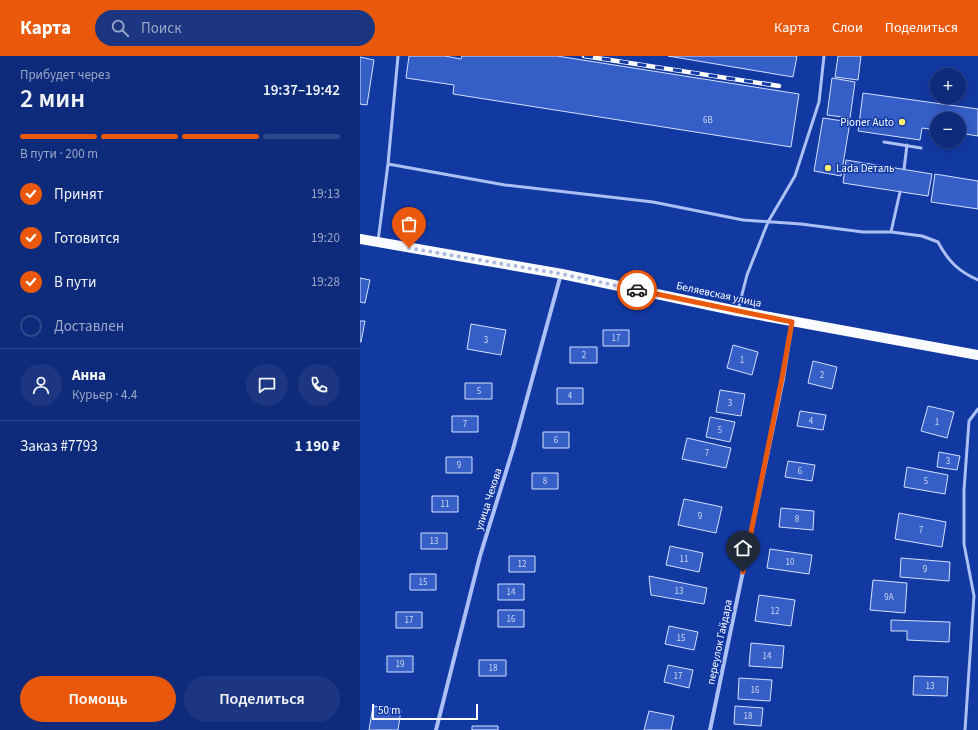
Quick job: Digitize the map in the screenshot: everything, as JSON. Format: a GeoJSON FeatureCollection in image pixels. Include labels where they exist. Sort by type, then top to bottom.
{"type":"FeatureCollection","features":[{"type":"Feature","properties":{"kind":"main road","name":"Беляевская улица"},"geometry":{"type":"LineString","coordinates":[[360,239],[562,274],[792,322],[978,355]]}},
{"type":"Feature","properties":{"kind":"street","name":"улица Чехова"},"geometry":{"type":"LineString","coordinates":[[436,730],[480,556],[513,449],[562,274]]}},
{"type":"Feature","properties":{"kind":"street","name":"переулок Гайдара"},"geometry":{"type":"LineString","coordinates":[[710,730],[782,378],[792,322]]}},
{"type":"Feature","properties":{"kind":"lane"},"geometry":{"type":"LineString","coordinates":[[378,242],[388,164],[398,56]]}},
{"type":"Feature","properties":{"kind":"lane"},"geometry":{"type":"LineString","coordinates":[[737,311],[747,275],[768,222],[795,176],[819,102],[824,56]]}},
{"type":"Feature","properties":{"kind":"lane"},"geometry":{"type":"LineString","coordinates":[[884,142],[920,148]]}},
{"type":"Feature","properties":{"kind":"lane"},"geometry":{"type":"LineString","coordinates":[[904,169],[907,145]]}},
{"type":"Feature","properties":{"kind":"lane"},"geometry":{"type":"LineString","coordinates":[[388,164],[504,185],[652,202],[742,220],[863,232],[891,232],[922,236],[938,242],[948,260],[969,276],[978,280]]}},
{"type":"Feature","properties":{"kind":"lane"},"geometry":{"type":"LineString","coordinates":[[891,232],[900,192]]}},
{"type":"Feature","properties":{"kind":"lane"},"geometry":{"type":"LineString","coordinates":[[965,730],[974,596],[964,544],[964,490],[969,420],[978,409]]}},
{"type":"Feature","properties":{"kind":"building"},"geometry":{"type":"Polygon","coordinates":[[[409,56],[445,56],[461,59],[462,56],[557,56],[799,94],[791,147],[453,94],[454,85],[406,78],[409,56]]]}},
{"type":"Feature","properties":{"kind":"building"},"geometry":{"type":"Polygon","coordinates":[[[668,56],[797,56],[793,77],[668,56]]]}},
{"type":"Feature","properties":{"kind":"building"},"geometry":{"type":"Polygon","coordinates":[[[838,56],[861,56],[858,80],[835,77],[838,56]]]}},
{"type":"Feature","properties":{"kind":"building"},"geometry":{"type":"Polygon","coordinates":[[[360,57],[374,60],[367,105],[360,104],[360,57]]]}},
{"type":"Feature","properties":{"kind":"building"},"geometry":{"type":"Polygon","coordinates":[[[832,78],[855,82],[850,118],[827,115],[832,78]]]}},
{"type":"Feature","properties":{"kind":"building"},"geometry":{"type":"Polygon","coordinates":[[[863,93],[930,102],[930,104],[942,104],[978,109],[978,136],[966,134],[966,112],[930,112],[930,129],[922,128],[920,140],[858,131],[863,93]]]}},
{"type":"Feature","properties":{"kind":"building"},"geometry":{"type":"Polygon","coordinates":[[[823,118],[850,122],[841,176],[814,171],[823,118]]]}},
{"type":"Feature","properties":{"kind":"building"},"geometry":{"type":"Polygon","coordinates":[[[846,160],[932,174],[928,196],[843,183],[846,160]]]}},
{"type":"Feature","properties":{"kind":"building"},"geometry":{"type":"Polygon","coordinates":[[[935,174],[978,181],[978,209],[931,202],[935,174]]]}},
{"type":"Feature","properties":{"kind":"building"},"geometry":{"type":"Polygon","coordinates":[[[360,278],[370,280],[365,303],[360,302],[360,278]]]}},
{"type":"Feature","properties":{"kind":"building"},"geometry":{"type":"Polygon","coordinates":[[[360,321],[365,321],[361,342],[360,342],[360,321]]]}},
{"type":"Feature","properties":{"kind":"building"},"geometry":{"type":"Polygon","coordinates":[[[471,324],[506,330],[501,355],[467,349],[471,324]]]}},
{"type":"Feature","properties":{"kind":"building"},"geometry":{"type":"Polygon","coordinates":[[[603,330],[629,330],[629,346],[603,346],[603,330]]]}},
{"type":"Feature","properties":{"kind":"building"},"geometry":{"type":"Polygon","coordinates":[[[733,345],[758,352],[752,375],[727,368],[733,345]]]}},
{"type":"Feature","properties":{"kind":"building"},"geometry":{"type":"Polygon","coordinates":[[[570,347],[597,347],[597,363],[570,363],[570,347]]]}},
{"type":"Feature","properties":{"kind":"building"},"geometry":{"type":"Polygon","coordinates":[[[813,361],[837,367],[832,389],[808,383],[813,361]]]}},
{"type":"Feature","properties":{"kind":"building"},"geometry":{"type":"Polygon","coordinates":[[[465,383],[492,383],[492,399],[465,399],[465,383]]]}},
{"type":"Feature","properties":{"kind":"building"},"geometry":{"type":"Polygon","coordinates":[[[557,388],[583,388],[583,404],[557,404],[557,388]]]}},
{"type":"Feature","properties":{"kind":"building"},"geometry":{"type":"Polygon","coordinates":[[[720,390],[745,394],[741,416],[716,412],[720,390]]]}},
{"type":"Feature","properties":{"kind":"building"},"geometry":{"type":"Polygon","coordinates":[[[928,406],[954,412],[947,438],[921,431],[928,406]]]}},
{"type":"Feature","properties":{"kind":"building"},"geometry":{"type":"Polygon","coordinates":[[[800,411],[826,415],[823,430],[797,426],[800,411]]]}},
{"type":"Feature","properties":{"kind":"building"},"geometry":{"type":"Polygon","coordinates":[[[452,416],[478,416],[478,432],[452,432],[452,416]]]}},
{"type":"Feature","properties":{"kind":"building"},"geometry":{"type":"Polygon","coordinates":[[[710,417],[735,422],[730,442],[706,437],[710,417]]]}},
{"type":"Feature","properties":{"kind":"building"},"geometry":{"type":"Polygon","coordinates":[[[543,432],[569,432],[569,448],[543,448],[543,432]]]}},
{"type":"Feature","properties":{"kind":"building"},"geometry":{"type":"Polygon","coordinates":[[[687,438],[731,448],[726,468],[682,459],[687,438]]]}},
{"type":"Feature","properties":{"kind":"building"},"geometry":{"type":"Polygon","coordinates":[[[939,452],[960,456],[957,470],[937,467],[939,452]]]}},
{"type":"Feature","properties":{"kind":"building"},"geometry":{"type":"Polygon","coordinates":[[[446,457],[472,457],[472,473],[446,473],[446,457]]]}},
{"type":"Feature","properties":{"kind":"building"},"geometry":{"type":"Polygon","coordinates":[[[788,461],[815,465],[812,481],[785,477],[788,461]]]}},
{"type":"Feature","properties":{"kind":"building"},"geometry":{"type":"Polygon","coordinates":[[[907,467],[948,475],[945,494],[904,487],[907,467]]]}},
{"type":"Feature","properties":{"kind":"building"},"geometry":{"type":"Polygon","coordinates":[[[532,473],[558,473],[558,489],[532,489],[532,473]]]}},
{"type":"Feature","properties":{"kind":"building"},"geometry":{"type":"Polygon","coordinates":[[[432,496],[458,496],[458,512],[432,512],[432,496]]]}},
{"type":"Feature","properties":{"kind":"building"},"geometry":{"type":"Polygon","coordinates":[[[684,499],[722,507],[716,533],[678,525],[684,499]]]}},
{"type":"Feature","properties":{"kind":"building"},"geometry":{"type":"Polygon","coordinates":[[[781,508],[814,511],[813,530],[779,527],[781,508]]]}},
{"type":"Feature","properties":{"kind":"building"},"geometry":{"type":"Polygon","coordinates":[[[899,513],[946,522],[942,547],[895,539],[899,513]]]}},
{"type":"Feature","properties":{"kind":"building"},"geometry":{"type":"Polygon","coordinates":[[[421,533],[447,533],[447,549],[421,549],[421,533]]]}},
{"type":"Feature","properties":{"kind":"building"},"geometry":{"type":"Polygon","coordinates":[[[670,546],[703,553],[699,572],[666,565],[670,546]]]}},
{"type":"Feature","properties":{"kind":"building"},"geometry":{"type":"Polygon","coordinates":[[[770,549],[812,555],[809,574],[767,568],[770,549]]]}},
{"type":"Feature","properties":{"kind":"building"},"geometry":{"type":"Polygon","coordinates":[[[509,556],[535,556],[535,572],[509,572],[509,556]]]}},
{"type":"Feature","properties":{"kind":"building"},"geometry":{"type":"Polygon","coordinates":[[[901,558],[950,562],[949,581],[900,577],[901,558]]]}},
{"type":"Feature","properties":{"kind":"building"},"geometry":{"type":"Polygon","coordinates":[[[410,574],[436,574],[436,590],[410,590],[410,574]]]}},
{"type":"Feature","properties":{"kind":"building"},"geometry":{"type":"Polygon","coordinates":[[[649,576],[707,588],[704,604],[651,595],[649,576]]]}},
{"type":"Feature","properties":{"kind":"building"},"geometry":{"type":"Polygon","coordinates":[[[873,580],[907,583],[905,613],[870,610],[873,580]]]}},
{"type":"Feature","properties":{"kind":"building"},"geometry":{"type":"Polygon","coordinates":[[[498,584],[524,584],[524,600],[498,600],[498,584]]]}},
{"type":"Feature","properties":{"kind":"building"},"geometry":{"type":"Polygon","coordinates":[[[759,595],[795,600],[791,626],[755,621],[759,595]]]}},
{"type":"Feature","properties":{"kind":"building"},"geometry":{"type":"Polygon","coordinates":[[[498,610],[524,610],[524,627],[498,627],[498,610]]]}},
{"type":"Feature","properties":{"kind":"building"},"geometry":{"type":"Polygon","coordinates":[[[396,612],[422,612],[422,628],[396,628],[396,612]]]}},
{"type":"Feature","properties":{"kind":"building"},"geometry":{"type":"Polygon","coordinates":[[[891,620],[950,622],[949,642],[907,640],[907,631],[891,631],[891,620]]]}},
{"type":"Feature","properties":{"kind":"building"},"geometry":{"type":"Polygon","coordinates":[[[669,626],[698,632],[694,650],[665,644],[669,626]]]}},
{"type":"Feature","properties":{"kind":"building"},"geometry":{"type":"Polygon","coordinates":[[[751,643],[784,646],[782,668],[749,666],[751,643]]]}},
{"type":"Feature","properties":{"kind":"building"},"geometry":{"type":"Polygon","coordinates":[[[387,656],[413,656],[413,672],[387,672],[387,656]]]}},
{"type":"Feature","properties":{"kind":"building"},"geometry":{"type":"Polygon","coordinates":[[[479,660],[506,660],[506,676],[479,676],[479,660]]]}},
{"type":"Feature","properties":{"kind":"building"},"geometry":{"type":"Polygon","coordinates":[[[668,665],[693,670],[689,688],[664,682],[668,665]]]}},
{"type":"Feature","properties":{"kind":"building"},"geometry":{"type":"Polygon","coordinates":[[[914,676],[948,677],[947,696],[913,695],[914,676]]]}},
{"type":"Feature","properties":{"kind":"building"},"geometry":{"type":"Polygon","coordinates":[[[739,678],[772,680],[770,701],[738,699],[739,678]]]}},
{"type":"Feature","properties":{"kind":"building"},"geometry":{"type":"Polygon","coordinates":[[[373,706],[401,710],[398,730],[369,730],[373,706]]]}},
{"type":"Feature","properties":{"kind":"building"},"geometry":{"type":"Polygon","coordinates":[[[735,706],[763,708],[761,726],[734,724],[735,706]]]}},
{"type":"Feature","properties":{"kind":"building"},"geometry":{"type":"Polygon","coordinates":[[[649,711],[674,716],[671,730],[644,730],[649,711]]]}},
{"type":"Feature","properties":{"kind":"building"},"geometry":{"type":"Polygon","coordinates":[[[472,726],[498,726],[498,730],[472,730],[472,726]]]}},
{"type":"Feature","properties":{"kind":"railway"},"geometry":{"type":"LineString","coordinates":[[584,56],[779,86]]}},
{"type":"Feature","properties":{"kind":"way so far"},"geometry":{"type":"LineString","coordinates":[[409,248],[562,274],[637,290]]}},
{"type":"Feature","properties":{"kind":"place","name":"Pioner Auto"},"geometry":{"type":"Point","coordinates":[902,122]}},
{"type":"Feature","properties":{"kind":"place","name":"Lada Dеталь"},"geometry":{"type":"Point","coordinates":[828,168]}},
{"type":"Feature","properties":{"kind":"route"},"geometry":{"type":"LineString","coordinates":[[637,290],[792,322],[743,572]]}}]}
